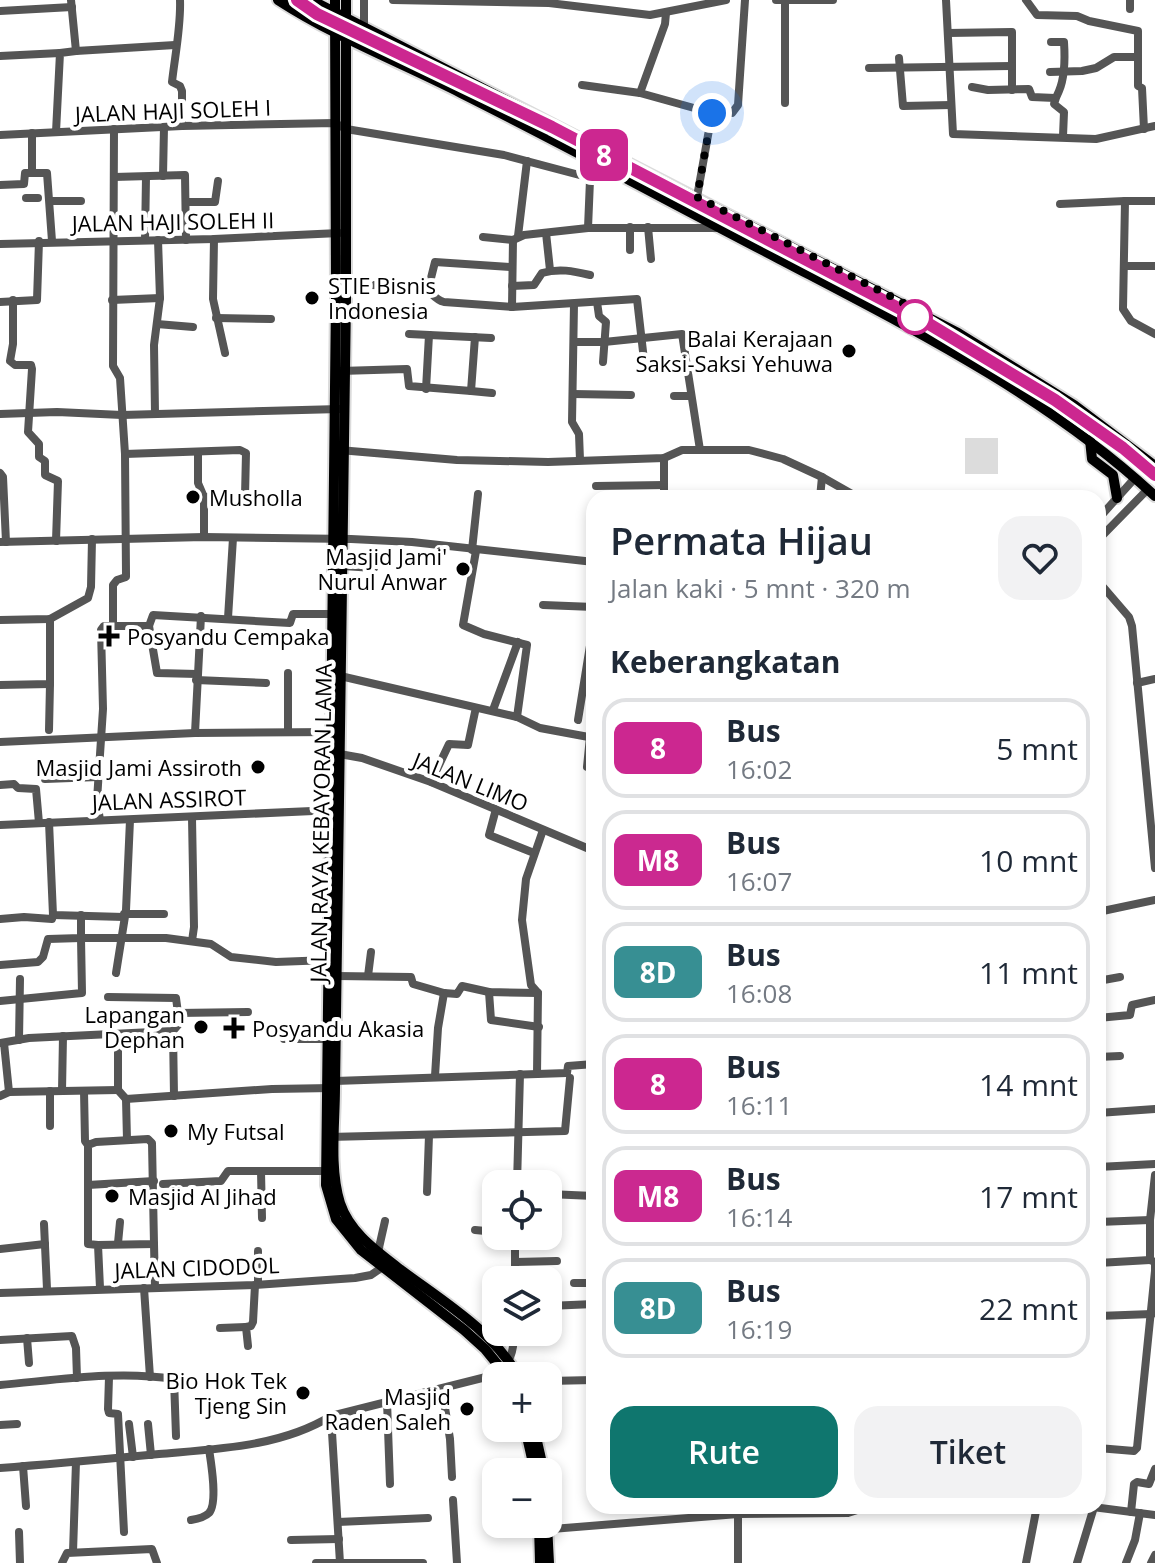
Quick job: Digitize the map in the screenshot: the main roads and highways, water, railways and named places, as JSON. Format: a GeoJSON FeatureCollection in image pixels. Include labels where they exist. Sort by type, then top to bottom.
{"type":"FeatureCollection","features":[{"type":"Feature","properties":{"kind":"main road"},"geometry":{"type":"LineString","coordinates":[[278,0],[334,32],[557,143],[910,329],[1045,408],[1153,490]]}},
{"type":"Feature","properties":{"kind":"main road","name":"JALAN RAYA KEBAYORAN LAMA"},"geometry":{"type":"LineString","coordinates":[[335,0],[346,37],[346,63],[340,78],[335,123],[340,158],[338,539],[332,614],[337,675]]}},
{"type":"Feature","properties":{"kind":"main road","name":"JALAN RAYA KEBAYORAN LAMA"},"geometry":{"type":"LineString","coordinates":[[340,158],[346,129],[334,32],[346,0]]}},
{"type":"Feature","properties":{"kind":"main road"},"geometry":{"type":"LineString","coordinates":[[316,1],[855,279],[963,330],[1154,465],[1135,478]]}},
{"type":"Feature","properties":{"kind":"main road"},"geometry":{"type":"LineString","coordinates":[[346,63],[361,50],[370,48]]}},
{"type":"Feature","properties":{"kind":"main road"},"geometry":{"type":"LineString","coordinates":[[557,143],[558,133],[565,130]]}},
{"type":"Feature","properties":{"kind":"main road"},"geometry":{"type":"LineString","coordinates":[[759,229],[779,228]]}},
{"type":"Feature","properties":{"kind":"main road","name":"JALAN RAYA KEBAYORAN LAMA"},"geometry":{"type":"LineString","coordinates":[[340,232],[346,284],[340,372]]}},
{"type":"Feature","properties":{"kind":"main road"},"geometry":{"type":"LineString","coordinates":[[853,267],[855,279]]}},
{"type":"Feature","properties":{"kind":"main road"},"geometry":{"type":"LineString","coordinates":[[1045,408],[1055,403],[1056,393]]}},
{"type":"Feature","properties":{"kind":"main road"},"geometry":{"type":"LineString","coordinates":[[1090,440],[1092,459],[1113,475],[1117,498]]}},
{"type":"Feature","properties":{"kind":"main road","name":"JALAN RAYA KEBAYORAN LAMA"},"geometry":{"type":"LineString","coordinates":[[338,539],[343,566],[336,732],[333,943],[337,976],[330,1137],[325,1171],[328,1198],[336,1219],[361,1250],[387,1265],[498,1362]]}},
{"type":"Feature","properties":{"kind":"main road","name":"JALAN RAYA KEBAYORAN LAMA"},"geometry":{"type":"LineString","coordinates":[[332,1085],[327,1039],[329,960],[333,943]]}},
{"type":"Feature","properties":{"kind":"main road","name":"JALAN RAYA KEBAYORAN LAMA"},"geometry":{"type":"LineString","coordinates":[[330,1137],[336,1185],[344,1214],[387,1265]]}},
{"type":"Feature","properties":{"kind":"main road"},"geometry":{"type":"LineString","coordinates":[[540,1563],[542,1538]]}},
{"type":"Feature","properties":{"kind":"main road"},"geometry":{"type":"LineString","coordinates":[[545,1538],[549,1563]]}},
{"type":"Feature","properties":{"kind":"place","name":"STIE Bisnis Indonesia"},"geometry":{"type":"Point","coordinates":[312,298]}},
{"type":"Feature","properties":{"kind":"place","name":"Balai Kerajaan Saksi-Saksi Yehuwa"},"geometry":{"type":"Point","coordinates":[849,351]}},
{"type":"Feature","properties":{"kind":"place","name":"Musholla"},"geometry":{"type":"Point","coordinates":[193,497]}},
{"type":"Feature","properties":{"kind":"place","name":"Masjid Jami' Nurul Anwar"},"geometry":{"type":"Point","coordinates":[463,569]}},
{"type":"Feature","properties":{"kind":"place","name":"Posyandu Cempaka"},"geometry":{"type":"Point","coordinates":[109,636]}},
{"type":"Feature","properties":{"kind":"place","name":"Masjid Jami Assiroth"},"geometry":{"type":"Point","coordinates":[258,767]}},
{"type":"Feature","properties":{"kind":"place","name":"Lapangan Dephan"},"geometry":{"type":"Point","coordinates":[201,1027]}},
{"type":"Feature","properties":{"kind":"place","name":"Posyandu Akasia"},"geometry":{"type":"Point","coordinates":[234,1028]}},
{"type":"Feature","properties":{"kind":"place","name":"My Futsal"},"geometry":{"type":"Point","coordinates":[171,1131]}},
{"type":"Feature","properties":{"kind":"place","name":"Masjid Al Jihad"},"geometry":{"type":"Point","coordinates":[112,1196]}},
{"type":"Feature","properties":{"kind":"place","name":"Bio Hok Tek Tjeng Sin"},"geometry":{"type":"Point","coordinates":[303,1393]}},
{"type":"Feature","properties":{"kind":"place","name":"Masjid Raden Saleh"},"geometry":{"type":"Point","coordinates":[467,1409]}}]}
